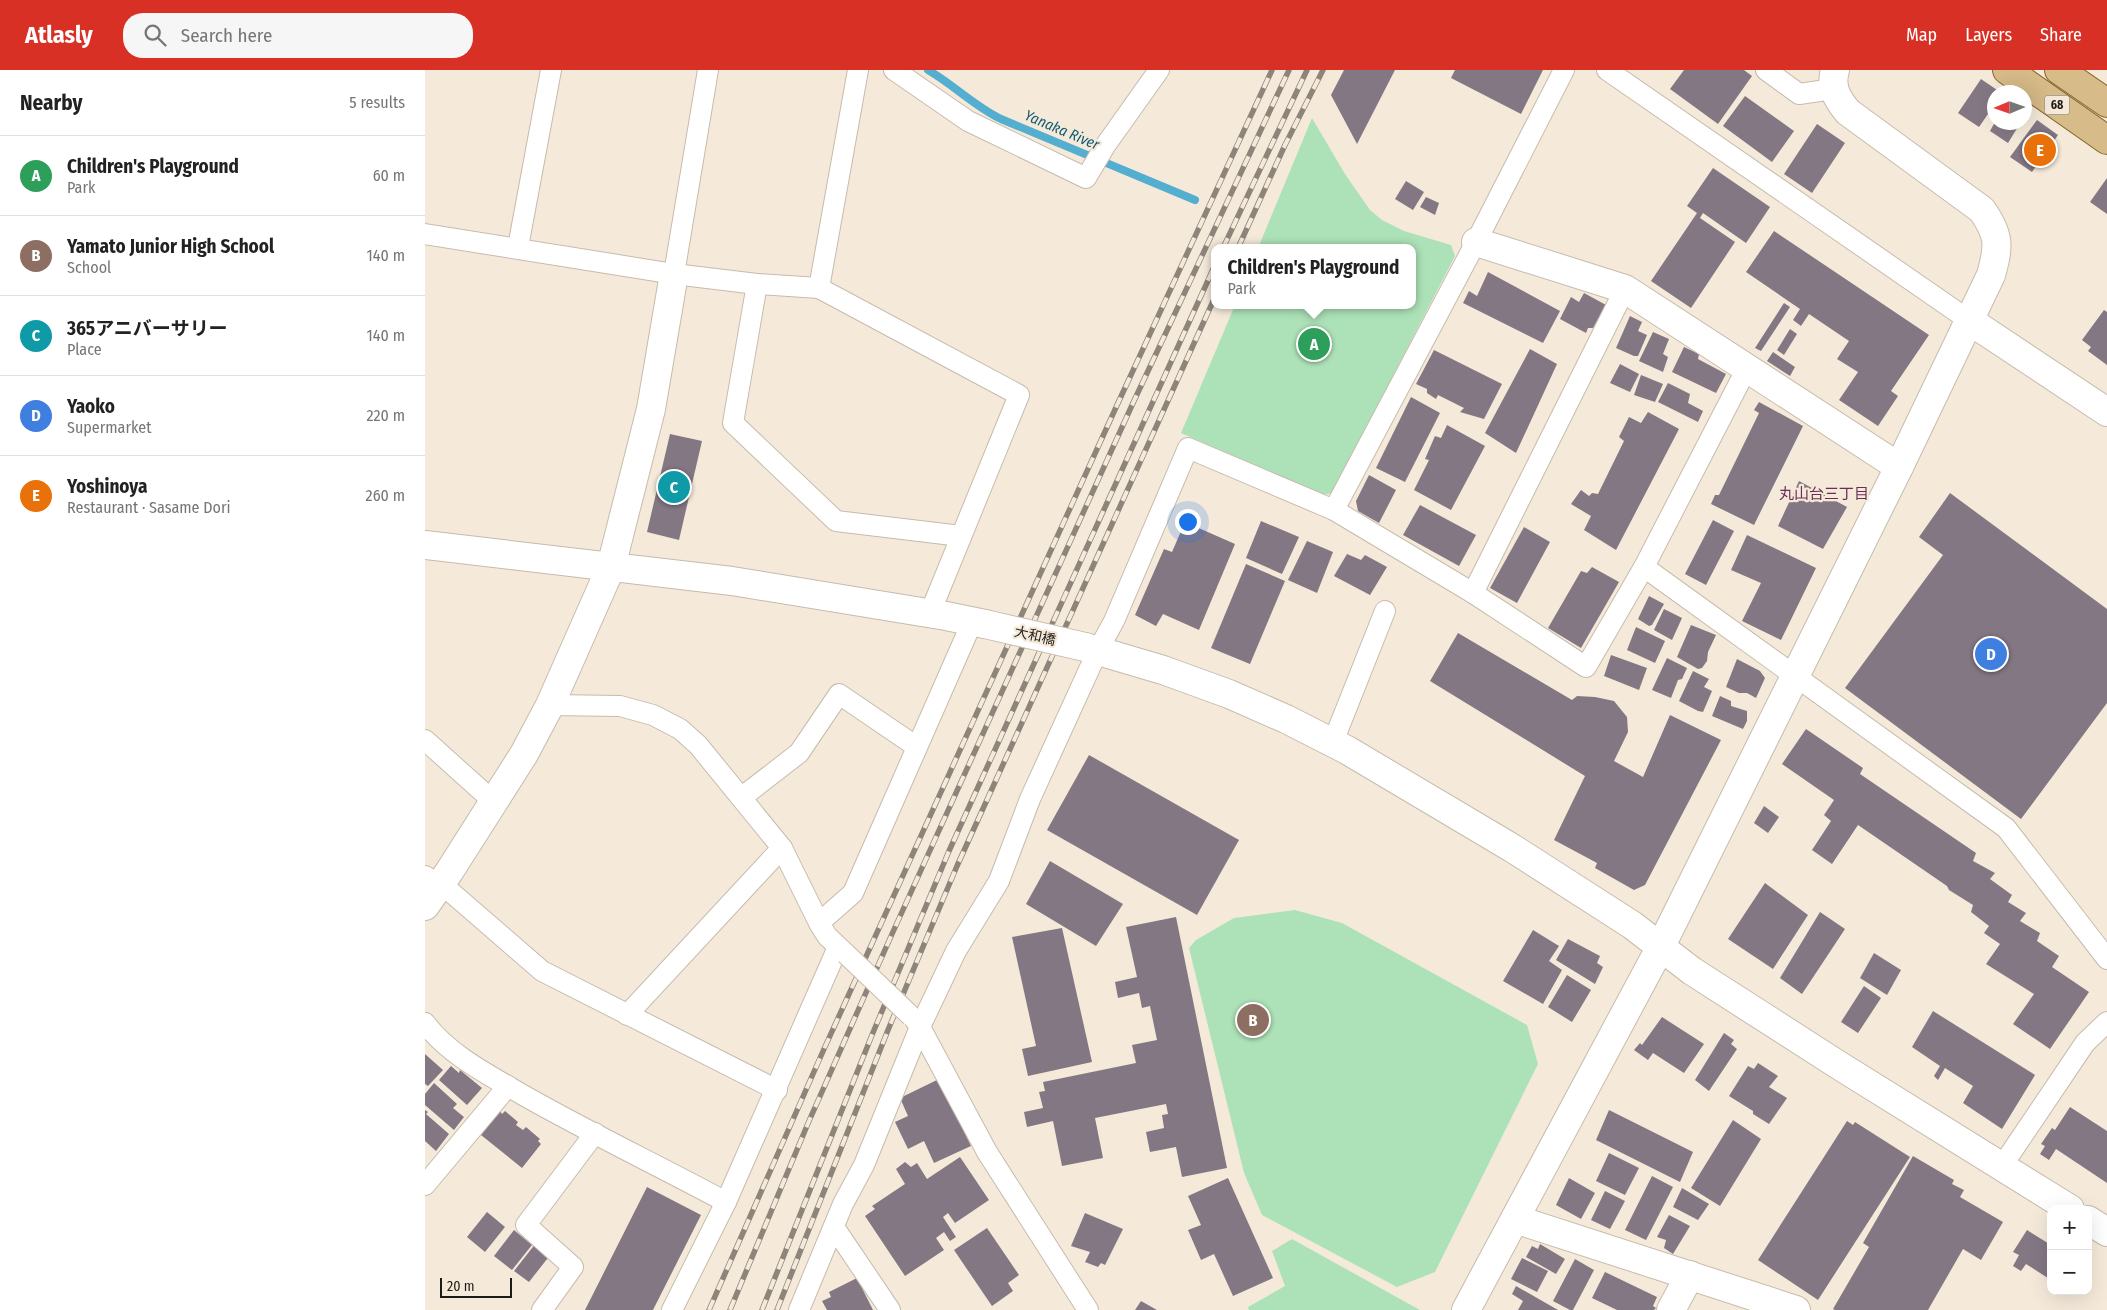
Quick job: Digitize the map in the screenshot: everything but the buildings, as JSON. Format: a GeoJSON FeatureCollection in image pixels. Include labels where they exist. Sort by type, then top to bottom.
{"type":"FeatureCollection","features":[{"type":"Feature","properties":{"kind":"main road","name":"68"},"geometry":{"type":"LineString","coordinates":[[2007,70],[2107,140]]}},
{"type":"Feature","properties":{"kind":"main road","name":"68"},"geometry":{"type":"LineString","coordinates":[[2059,70],[2107,103]]}},
{"type":"Feature","properties":{"kind":"street"},"geometry":{"type":"LineString","coordinates":[[518,248],[551,70]]}},
{"type":"Feature","properties":{"kind":"street"},"geometry":{"type":"LineString","coordinates":[[708,70],[651,409],[611,567],[550,705],[524,754],[493,802],[430,890],[452,893],[542,971],[777,1090]]}},
{"type":"Feature","properties":{"kind":"street"},"geometry":{"type":"LineString","coordinates":[[819,288],[858,70]]}},
{"type":"Feature","properties":{"kind":"street"},"geometry":{"type":"LineString","coordinates":[[894,70],[967,121],[1086,178],[1105,146],[1159,70]]}},
{"type":"Feature","properties":{"kind":"street"},"geometry":{"type":"LineString","coordinates":[[1334,510],[1476,242],[1564,70]]}},
{"type":"Feature","properties":{"kind":"street"},"geometry":{"type":"LineString","coordinates":[[1607,70],[1970,321],[2107,412]]}},
{"type":"Feature","properties":{"kind":"street"},"geometry":{"type":"LineString","coordinates":[[1466,1310],[1660,948],[1970,321],[1991,276],[1996,257],[1997,238],[1991,223],[1982,210],[1960,192],[1848,112],[1839,102],[1834,80],[1799,94],[1766,70]]}},
{"type":"Feature","properties":{"kind":"street"},"geometry":{"type":"LineString","coordinates":[[425,234],[674,274],[757,284],[819,288],[1019,395],[930,613]]}},
{"type":"Feature","properties":{"kind":"street"},"geometry":{"type":"LineString","coordinates":[[1476,242],[1625,289],[1899,467]]}},
{"type":"Feature","properties":{"kind":"street"},"geometry":{"type":"LineString","coordinates":[[757,284],[733,422],[836,521],[961,536]]}},
{"type":"Feature","properties":{"kind":"street"},"geometry":{"type":"LineString","coordinates":[[1473,593],[1625,289]]}},
{"type":"Feature","properties":{"kind":"street"},"geometry":{"type":"LineString","coordinates":[[799,1310],[843,1204],[865,1164],[916,1021],[999,881],[1030,799],[1092,648],[1114,621],[1188,448],[1334,510],[1473,593],[1586,667],[1644,567],[1747,368]]}},
{"type":"Feature","properties":{"kind":"street","name":"大和橋"},"geometry":{"type":"LineString","coordinates":[[425,545],[732,581],[979,622],[1092,648],[1229,694],[1286,718],[1333,742],[1394,776],[1512,848],[1632,925],[1692,971],[1831,1061],[2064,1205]]}},
{"type":"Feature","properties":{"kind":"street"},"geometry":{"type":"LineString","coordinates":[[1644,567],[2006,828],[2107,959]]}},
{"type":"Feature","properties":{"kind":"street"},"geometry":{"type":"LineString","coordinates":[[1333,742],[1385,611]]}},
{"type":"Feature","properties":{"kind":"street"},"geometry":{"type":"LineString","coordinates":[[819,923],[853,893],[917,747],[979,622]]}},
{"type":"Feature","properties":{"kind":"street"},"geometry":{"type":"LineString","coordinates":[[742,797],[799,753],[839,694],[917,747]]}},
{"type":"Feature","properties":{"kind":"street"},"geometry":{"type":"LineString","coordinates":[[550,705],[620,706],[653,715],[680,730],[698,745],[782,848],[827,936],[916,1021],[987,1152],[1088,1310]]}},
{"type":"Feature","properties":{"kind":"street"},"geometry":{"type":"LineString","coordinates":[[425,740],[493,802]]}},
{"type":"Feature","properties":{"kind":"street"},"geometry":{"type":"LineString","coordinates":[[627,1015],[782,848]]}},
{"type":"Feature","properties":{"kind":"street"},"geometry":{"type":"LineString","coordinates":[[672,1310],[726,1202],[842,951]]}},
{"type":"Feature","properties":{"kind":"street"},"geometry":{"type":"LineString","coordinates":[[2002,1166],[2085,1043],[2107,1022]]}},
{"type":"Feature","properties":{"kind":"street"},"geometry":{"type":"LineString","coordinates":[[425,1023],[435,1036],[475,1066],[508,1086],[726,1202]]}},
{"type":"Feature","properties":{"kind":"street"},"geometry":{"type":"LineString","coordinates":[[425,1184],[508,1086]]}},
{"type":"Feature","properties":{"kind":"street"},"geometry":{"type":"LineString","coordinates":[[541,1310],[573,1267],[526,1225],[595,1133]]}},
{"type":"Feature","properties":{"kind":"street"},"geometry":{"type":"LineString","coordinates":[[1515,1219],[1796,1310]]}},
{"type":"Feature","properties":{"kind":"street"},"geometry":{"type":"LineString","coordinates":[[2092,1223],[2107,1232]]}},
{"type":"Feature","properties":{"kind":"street"},"geometry":{"type":"LineString","coordinates":[[834,1227],[890,1310]]}},
{"type":"Feature","properties":{"kind":"street"},"geometry":{"type":"LineString","coordinates":[[1671,1310],[1690,1275]]}},
{"type":"Feature","properties":{"kind":"green space"},"geometry":{"type":"Polygon","coordinates":[[[1312,118],[1345,174],[1370,210],[1382,220],[1404,231],[1451,245],[1455,256],[1332,493],[1323,495],[1181,433],[1233,309],[1416,309],[1416,244],[1260,244],[1312,118]]]}},
{"type":"Feature","properties":{"kind":"green space"},"geometry":{"type":"Polygon","coordinates":[[[1295,910],[1342,923],[1527,1025],[1538,1064],[1435,1272],[1397,1287],[1262,1215],[1244,1173],[1189,948],[1196,940],[1234,918],[1295,910]]]}},
{"type":"Feature","properties":{"kind":"green space"},"geometry":{"type":"Polygon","coordinates":[[[1292,1239],[1420,1310],[1249,1310],[1248,1307],[1285,1286],[1272,1251],[1292,1239]]]}},
{"type":"Feature","properties":{"kind":"waterway","name":"Yanaka River"},"geometry":{"type":"LineString","coordinates":[[928,70],[1001,119],[1195,200]]}},
{"type":"Feature","properties":{"kind":"railway"},"geometry":{"type":"LineString","coordinates":[[709,1310],[824,1049],[1272,70]]}},
{"type":"Feature","properties":{"kind":"railway"},"geometry":{"type":"LineString","coordinates":[[730,1310],[809,1121],[892,934],[1133,403],[1289,70]]}},
{"type":"Feature","properties":{"kind":"railway"},"geometry":{"type":"LineString","coordinates":[[1225,244],[1307,70]]}},
{"type":"Feature","properties":{"kind":"railway"},"geometry":{"type":"LineString","coordinates":[[1240,244],[1285,145],[1323,70]]}},
{"type":"Feature","properties":{"kind":"railway"},"geometry":{"type":"LineString","coordinates":[[762,1310],[872,1035],[949,851],[1211,274]]}},
{"type":"Feature","properties":{"kind":"railway"},"geometry":{"type":"LineString","coordinates":[[777,1310],[888,1030],[957,866],[1211,306]]}},
{"type":"Feature","properties":{"kind":"place","name":"Yoshinoya"},"geometry":{"type":"Point","coordinates":[2040,150]}},
{"type":"Feature","properties":{"kind":"place","name":"Children's Playground"},"geometry":{"type":"Point","coordinates":[1314,344]}},
{"type":"Feature","properties":{"kind":"place","name":"365アニバーサリー"},"geometry":{"type":"Point","coordinates":[674,487]}},
{"type":"Feature","properties":{"kind":"place","name":"Yaoko"},"geometry":{"type":"Point","coordinates":[1991,654]}},
{"type":"Feature","properties":{"kind":"place","name":"Yamato Junior High School"},"geometry":{"type":"Point","coordinates":[1253,1020]}},
{"type":"Feature","properties":{"kind":"district","name":"丸山台三丁目"},"geometry":{"type":"Point","coordinates":[1824,494]}}]}
